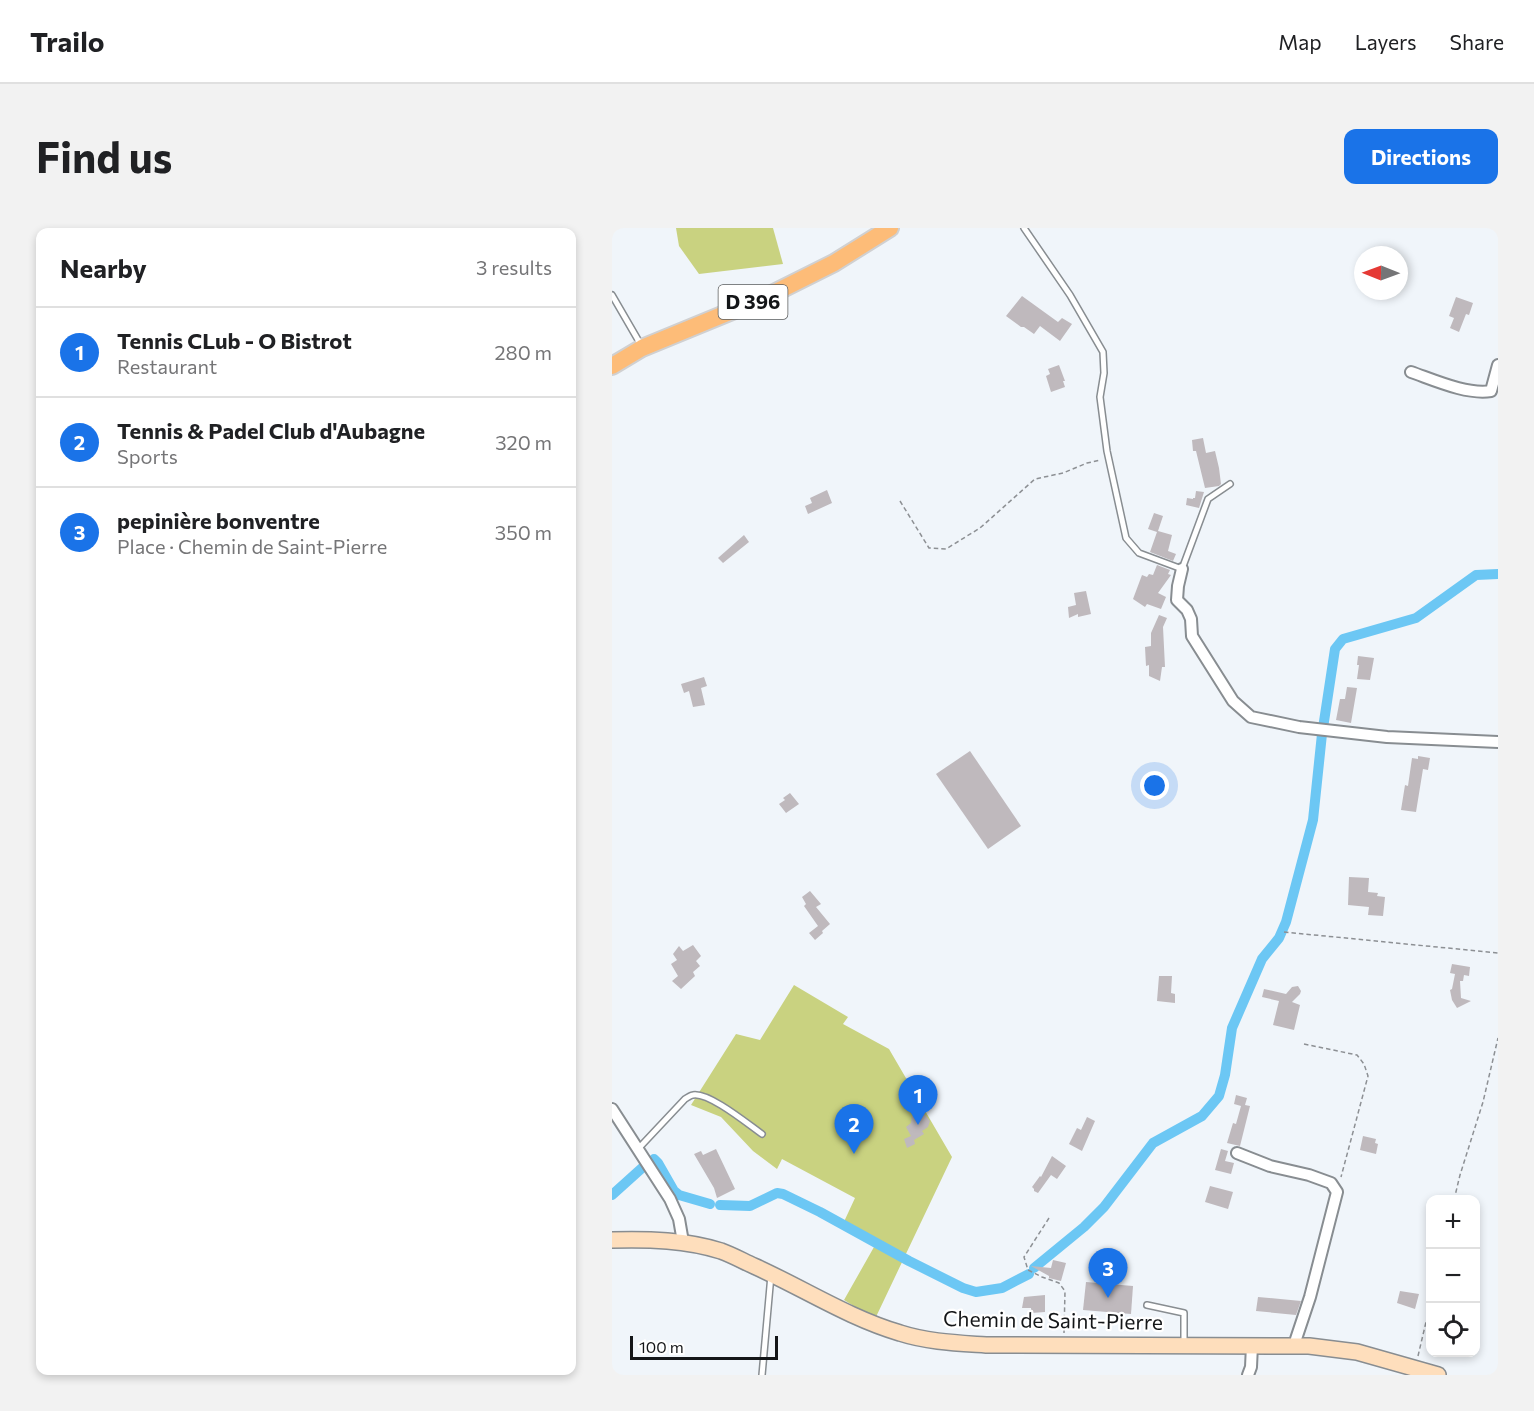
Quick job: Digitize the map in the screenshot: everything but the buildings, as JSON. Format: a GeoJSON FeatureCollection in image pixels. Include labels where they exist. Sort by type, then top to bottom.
{"type":"FeatureCollection","features":[{"type":"Feature","properties":{"kind":"main road","name":"D 396"},"geometry":{"type":"LineString","coordinates":[[612,366],[642,348],[766,297],[834,263],[890,228]]}},
{"type":"Feature","properties":{"kind":"main road","name":"Chemin de Saint-Pierre"},"geometry":{"type":"LineString","coordinates":[[612,1240],[682,1242],[722,1251],[861,1318],[901,1334],[940,1341],[986,1345],[1294,1345],[1357,1352],[1438,1375]]}},
{"type":"Feature","properties":{"kind":"street"},"geometry":{"type":"LineString","coordinates":[[1411,372],[1479,393],[1491,391],[1498,365]]}},
{"type":"Feature","properties":{"kind":"street"},"geometry":{"type":"LineString","coordinates":[[1182,568],[1177,600],[1187,610],[1191,620],[1192,636],[1233,701],[1251,717],[1299,727],[1387,737],[1498,742]]}},
{"type":"Feature","properties":{"kind":"street"},"geometry":{"type":"LineString","coordinates":[[612,1109],[670,1199],[679,1219],[682,1242]]}},
{"type":"Feature","properties":{"kind":"street"},"geometry":{"type":"LineString","coordinates":[[1237,1153],[1270,1166],[1309,1175],[1331,1183],[1337,1192],[1310,1297],[1294,1345]]}},
{"type":"Feature","properties":{"kind":"street"},"geometry":{"type":"LineString","coordinates":[[1248,1375],[1251,1367],[1252,1345]]}},
{"type":"Feature","properties":{"kind":"lane"},"geometry":{"type":"LineString","coordinates":[[1024,228],[1070,295],[1103,352],[1104,374],[1100,397],[1108,458],[1126,538],[1139,553],[1182,568],[1208,499],[1230,484]]}},
{"type":"Feature","properties":{"kind":"lane"},"geometry":{"type":"LineString","coordinates":[[612,295],[642,348]]}},
{"type":"Feature","properties":{"kind":"lane"},"geometry":{"type":"LineString","coordinates":[[638,1149],[685,1099],[694,1095],[701,1095],[723,1106],[762,1134]]}},
{"type":"Feature","properties":{"kind":"lane"},"geometry":{"type":"LineString","coordinates":[[762,1375],[771,1274]]}},
{"type":"Feature","properties":{"kind":"lane"},"geometry":{"type":"LineString","coordinates":[[1147,1305],[1184,1313],[1184,1345]]}},
{"type":"Feature","properties":{"kind":"path"},"geometry":{"type":"LineString","coordinates":[[900,501],[930,548],[946,549],[980,528],[1035,479],[1063,473],[1087,463],[1108,458]]}},
{"type":"Feature","properties":{"kind":"path"},"geometry":{"type":"LineString","coordinates":[[1284,932],[1498,953]]}},
{"type":"Feature","properties":{"kind":"path"},"geometry":{"type":"LineString","coordinates":[[1455,1195],[1484,1102],[1498,1038]]}},
{"type":"Feature","properties":{"kind":"path"},"geometry":{"type":"LineString","coordinates":[[1304,1044],[1357,1055],[1364,1064],[1368,1076],[1337,1192]]}},
{"type":"Feature","properties":{"kind":"path"},"geometry":{"type":"LineString","coordinates":[[1049,1218],[1024,1257],[1028,1270],[1059,1284],[1065,1291],[1064,1345]]}},
{"type":"Feature","properties":{"kind":"path"},"geometry":{"type":"LineString","coordinates":[[1414,1369],[1426,1324]]}},
{"type":"Feature","properties":{"kind":"green space"},"geometry":{"type":"Polygon","coordinates":[[[676,228],[773,228],[783,264],[699,274],[679,246],[676,228]]]}},
{"type":"Feature","properties":{"kind":"green space"},"geometry":{"type":"Polygon","coordinates":[[[794,985],[848,1017],[843,1024],[889,1049],[952,1157],[875,1319],[844,1300],[874,1247],[842,1226],[855,1198],[782,1159],[777,1169],[753,1151],[721,1117],[691,1105],[736,1034],[760,1040],[794,985]]]}},
{"type":"Feature","properties":{"kind":"waterway"},"geometry":{"type":"LineString","coordinates":[[1323,728],[1335,649],[1343,639],[1416,618],[1476,575],[1498,574]]}},
{"type":"Feature","properties":{"kind":"waterway"},"geometry":{"type":"LineString","coordinates":[[1034,1268],[1084,1227],[1104,1207],[1153,1143],[1202,1116],[1219,1096],[1225,1075],[1232,1028],[1262,959],[1279,938],[1286,922],[1313,820],[1322,734]]}},
{"type":"Feature","properties":{"kind":"waterway"},"geometry":{"type":"LineString","coordinates":[[654,1159],[674,1191],[679,1195],[710,1204]]}},
{"type":"Feature","properties":{"kind":"waterway"},"geometry":{"type":"LineString","coordinates":[[612,1195],[642,1168]]}},
{"type":"Feature","properties":{"kind":"waterway"},"geometry":{"type":"LineString","coordinates":[[720,1205],[750,1206],[777,1193],[783,1194],[909,1261],[963,1288],[976,1292],[1002,1288],[1029,1274]]}},
{"type":"Feature","properties":{"kind":"place","name":"Tennis CLub - O Bistrot"},"geometry":{"type":"Point","coordinates":[918,1125]}},
{"type":"Feature","properties":{"kind":"place","name":"Tennis & Padel Club d'Aubagne"},"geometry":{"type":"Point","coordinates":[854,1154]}},
{"type":"Feature","properties":{"kind":"place","name":"pepinière bonventre"},"geometry":{"type":"Point","coordinates":[1108,1298]}}]}
